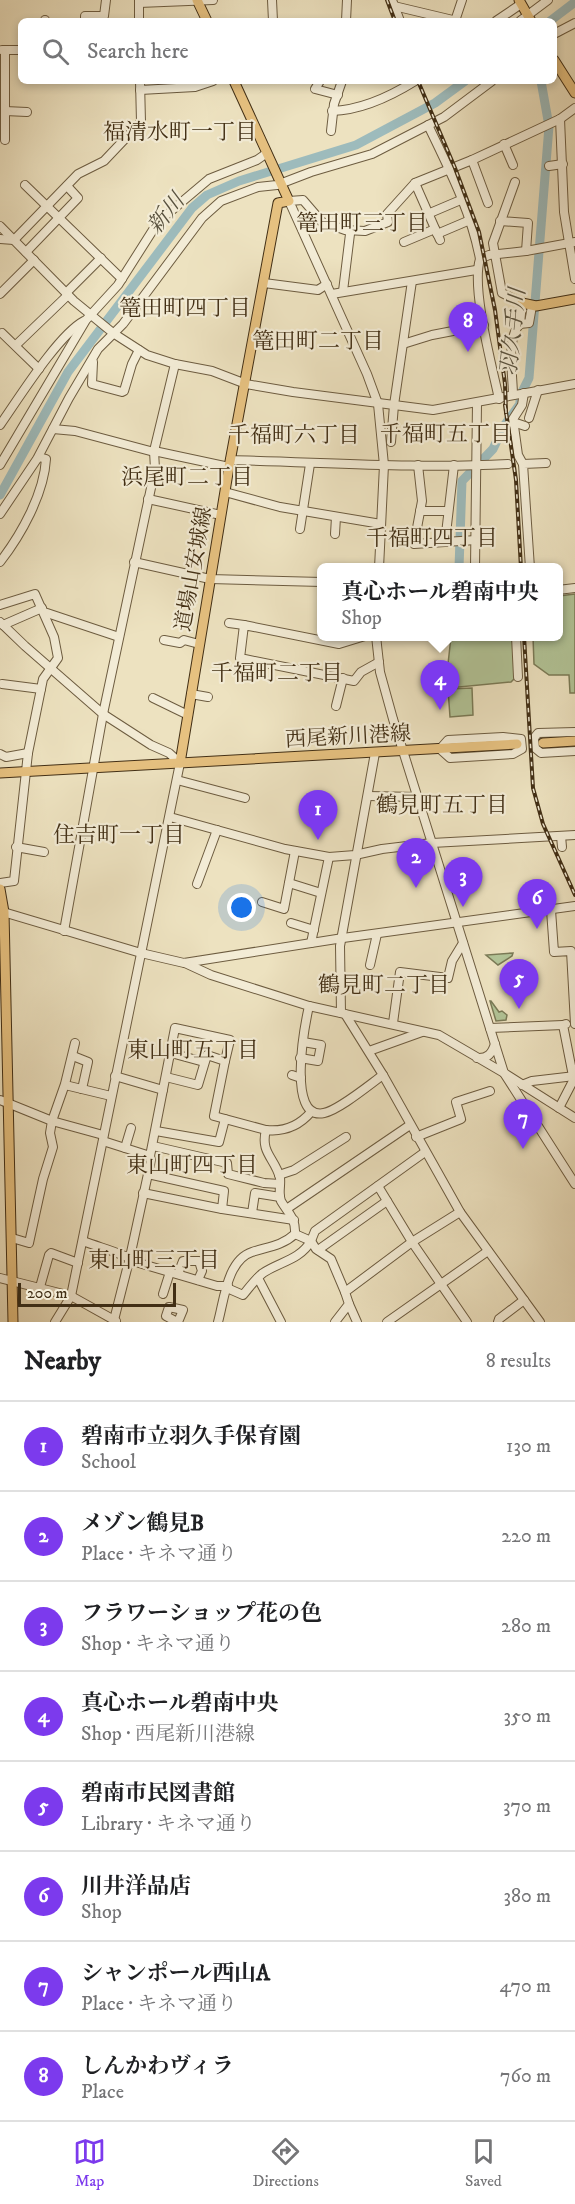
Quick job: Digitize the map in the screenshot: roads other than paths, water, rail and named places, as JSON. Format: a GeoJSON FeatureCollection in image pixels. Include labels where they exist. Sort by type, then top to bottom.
{"type":"FeatureCollection","features":[{"type":"Feature","properties":{"kind":"main road"},"geometry":{"type":"LineString","coordinates":[[197,0],[206,18]]}},
{"type":"Feature","properties":{"kind":"main road"},"geometry":{"type":"LineString","coordinates":[[520,2],[527,18]]}},
{"type":"Feature","properties":{"kind":"main road"},"geometry":{"type":"LineString","coordinates":[[557,65],[575,93]]}},
{"type":"Feature","properties":{"kind":"main road"},"geometry":{"type":"LineString","coordinates":[[235,84],[289,201]]}},
{"type":"Feature","properties":{"kind":"main road","name":"道場山安城線"},"geometry":{"type":"LineString","coordinates":[[180,763],[230,463],[278,203],[289,201]]}},
{"type":"Feature","properties":{"kind":"main road"},"geometry":{"type":"LineString","coordinates":[[527,304],[575,299]]}},
{"type":"Feature","properties":{"kind":"main road"},"geometry":{"type":"LineString","coordinates":[[543,743],[575,741]]}},
{"type":"Feature","properties":{"kind":"main road","name":"西尾新川港線"},"geometry":{"type":"LineString","coordinates":[[180,763],[517,744]]}},
{"type":"Feature","properties":{"kind":"main road"},"geometry":{"type":"LineString","coordinates":[[0,773],[180,763]]}},
{"type":"Feature","properties":{"kind":"main road"},"geometry":{"type":"LineString","coordinates":[[0,889],[4,1102],[12,1238],[13,1322]]}},
{"type":"Feature","properties":{"kind":"street"},"geometry":{"type":"LineString","coordinates":[[85,18],[85,16],[104,16],[106,0]]}},
{"type":"Feature","properties":{"kind":"street"},"geometry":{"type":"LineString","coordinates":[[139,18],[139,1],[213,0]]}},
{"type":"Feature","properties":{"kind":"street"},"geometry":{"type":"LineString","coordinates":[[272,0],[273,18]]}},
{"type":"Feature","properties":{"kind":"street"},"geometry":{"type":"LineString","coordinates":[[346,18],[347,0]]}},
{"type":"Feature","properties":{"kind":"street"},"geometry":{"type":"LineString","coordinates":[[457,18],[462,0]]}},
{"type":"Feature","properties":{"kind":"street"},"geometry":{"type":"LineString","coordinates":[[528,18],[548,0]]}},
{"type":"Feature","properties":{"kind":"street"},"geometry":{"type":"LineString","coordinates":[[500,18],[520,2]]}},
{"type":"Feature","properties":{"kind":"street"},"geometry":{"type":"LineString","coordinates":[[393,3],[446,18]]}},
{"type":"Feature","properties":{"kind":"street"},"geometry":{"type":"LineString","coordinates":[[393,3],[399,18]]}},
{"type":"Feature","properties":{"kind":"street"},"geometry":{"type":"LineString","coordinates":[[557,32],[575,23]]}},
{"type":"Feature","properties":{"kind":"street"},"geometry":{"type":"LineString","coordinates":[[15,140],[3,140],[5,111],[2,50],[18,50]]}},
{"type":"Feature","properties":{"kind":"street"},"geometry":{"type":"LineString","coordinates":[[0,239],[14,240],[78,174],[104,161],[141,122],[140,85],[195,87],[204,84]]}},
{"type":"Feature","properties":{"kind":"street"},"geometry":{"type":"LineString","coordinates":[[318,84],[315,89],[338,95]]}},
{"type":"Feature","properties":{"kind":"street"},"geometry":{"type":"LineString","coordinates":[[331,130],[332,111],[341,84]]}},
{"type":"Feature","properties":{"kind":"street"},"geometry":{"type":"LineString","coordinates":[[332,111],[349,110],[377,101],[409,84]]}},
{"type":"Feature","properties":{"kind":"street"},"geometry":{"type":"LineString","coordinates":[[0,514],[39,457],[69,398],[98,349],[112,332],[123,324],[202,218],[221,201],[258,187],[372,154],[444,117],[488,84]]}},
{"type":"Feature","properties":{"kind":"street"},"geometry":{"type":"LineString","coordinates":[[379,563],[384,465],[378,404],[332,294],[289,201],[303,200],[322,222],[348,230],[365,231],[387,222],[387,214],[415,183],[472,160],[560,118],[575,108]]}},
{"type":"Feature","properties":{"kind":"street"},"geometry":{"type":"LineString","coordinates":[[5,111],[27,112]]}},
{"type":"Feature","properties":{"kind":"street"},"geometry":{"type":"LineString","coordinates":[[560,118],[564,212],[572,242],[575,279]]}},
{"type":"Feature","properties":{"kind":"street"},"geometry":{"type":"LineString","coordinates":[[428,125],[463,199],[470,220],[480,259],[476,270],[499,399]]}},
{"type":"Feature","properties":{"kind":"street"},"geometry":{"type":"LineString","coordinates":[[504,144],[513,165]]}},
{"type":"Feature","properties":{"kind":"street"},"geometry":{"type":"LineString","coordinates":[[0,465],[88,318],[122,279],[158,222],[209,180],[268,154]]}},
{"type":"Feature","properties":{"kind":"street"},"geometry":{"type":"LineString","coordinates":[[472,160],[488,203]]}},
{"type":"Feature","properties":{"kind":"street"},"geometry":{"type":"LineString","coordinates":[[549,166],[563,164]]}},
{"type":"Feature","properties":{"kind":"street"},"geometry":{"type":"LineString","coordinates":[[513,395],[512,338],[515,328],[520,324],[529,323],[527,304],[502,294],[493,243],[515,182]]}},
{"type":"Feature","properties":{"kind":"street"},"geometry":{"type":"LineString","coordinates":[[415,183],[438,234]]}},
{"type":"Feature","properties":{"kind":"street"},"geometry":{"type":"LineString","coordinates":[[26,185],[122,279]]}},
{"type":"Feature","properties":{"kind":"street"},"geometry":{"type":"LineString","coordinates":[[26,252],[78,198],[67,186]]}},
{"type":"Feature","properties":{"kind":"street"},"geometry":{"type":"LineString","coordinates":[[430,213],[463,199]]}},
{"type":"Feature","properties":{"kind":"street"},"geometry":{"type":"LineString","coordinates":[[404,242],[438,234],[470,220]]}},
{"type":"Feature","properties":{"kind":"street"},"geometry":{"type":"LineString","coordinates":[[500,221],[528,223],[526,251]]}},
{"type":"Feature","properties":{"kind":"street"},"geometry":{"type":"LineString","coordinates":[[0,226],[88,318],[147,355],[175,364],[212,371],[246,384],[433,410],[575,384]]}},
{"type":"Feature","properties":{"kind":"street"},"geometry":{"type":"LineString","coordinates":[[343,291],[350,234],[348,230]]}},
{"type":"Feature","properties":{"kind":"street"},"geometry":{"type":"LineString","coordinates":[[480,259],[489,255],[495,256],[572,242]]}},
{"type":"Feature","properties":{"kind":"street"},"geometry":{"type":"LineString","coordinates":[[16,345],[100,258]]}},
{"type":"Feature","properties":{"kind":"street"},"geometry":{"type":"LineString","coordinates":[[0,294],[34,260]]}},
{"type":"Feature","properties":{"kind":"street"},"geometry":{"type":"LineString","coordinates":[[332,294],[476,270]]}},
{"type":"Feature","properties":{"kind":"street"},"geometry":{"type":"LineString","coordinates":[[392,442],[394,405],[412,281]]}},
{"type":"Feature","properties":{"kind":"street"},"geometry":{"type":"LineString","coordinates":[[264,283],[318,290],[327,284]]}},
{"type":"Feature","properties":{"kind":"street"},"geometry":{"type":"LineString","coordinates":[[0,425],[39,369],[74,326],[88,318]]}},
{"type":"Feature","properties":{"kind":"street"},"geometry":{"type":"LineString","coordinates":[[403,344],[432,335],[484,325]]}},
{"type":"Feature","properties":{"kind":"street"},"geometry":{"type":"LineString","coordinates":[[2,333],[39,369]]}},
{"type":"Feature","properties":{"kind":"street"},"geometry":{"type":"LineString","coordinates":[[92,359],[92,384],[122,392],[139,350]]}},
{"type":"Feature","properties":{"kind":"street"},"geometry":{"type":"LineString","coordinates":[[64,931],[119,637],[155,469],[154,451],[175,364]]}},
{"type":"Feature","properties":{"kind":"street"},"geometry":{"type":"LineString","coordinates":[[513,422],[527,422],[538,390]]}},
{"type":"Feature","properties":{"kind":"street"},"geometry":{"type":"LineString","coordinates":[[524,393],[522,405],[513,422],[518,455],[523,464],[530,563]]}},
{"type":"Feature","properties":{"kind":"street"},"geometry":{"type":"LineString","coordinates":[[475,563],[477,403]]}},
{"type":"Feature","properties":{"kind":"street"},"geometry":{"type":"LineString","coordinates":[[53,429],[75,431],[154,451],[230,463],[477,466],[508,464]]}},
{"type":"Feature","properties":{"kind":"street"},"geometry":{"type":"LineString","coordinates":[[0,562],[16,539],[42,487],[46,459],[39,457]]}},
{"type":"Feature","properties":{"kind":"street"},"geometry":{"type":"LineString","coordinates":[[523,464],[546,463]]}},
{"type":"Feature","properties":{"kind":"street"},"geometry":{"type":"LineString","coordinates":[[300,529],[310,464]]}},
{"type":"Feature","properties":{"kind":"street"},"geometry":{"type":"LineString","coordinates":[[418,465],[422,501],[414,544],[476,540]]}},
{"type":"Feature","properties":{"kind":"street"},"geometry":{"type":"LineString","coordinates":[[445,542],[454,465]]}},
{"type":"Feature","properties":{"kind":"street"},"geometry":{"type":"LineString","coordinates":[[225,492],[302,511],[381,524]]}},
{"type":"Feature","properties":{"kind":"street"},"geometry":{"type":"LineString","coordinates":[[148,499],[221,515]]}},
{"type":"Feature","properties":{"kind":"street"},"geometry":{"type":"LineString","coordinates":[[420,511],[448,511]]}},
{"type":"Feature","properties":{"kind":"street"},"geometry":{"type":"LineString","coordinates":[[335,534],[336,517]]}},
{"type":"Feature","properties":{"kind":"street"},"geometry":{"type":"LineString","coordinates":[[134,562],[210,579],[317,582]]}},
{"type":"Feature","properties":{"kind":"street"},"geometry":{"type":"LineString","coordinates":[[0,605],[35,594],[54,637],[58,658],[45,676],[27,753],[14,881],[0,883]]}},
{"type":"Feature","properties":{"kind":"street"},"geometry":{"type":"LineString","coordinates":[[1,623],[43,610],[119,637]]}},
{"type":"Feature","properties":{"kind":"street"},"geometry":{"type":"LineString","coordinates":[[1,623],[104,714],[151,745],[169,753],[180,763],[71,1296],[55,1322]]}},
{"type":"Feature","properties":{"kind":"street"},"geometry":{"type":"LineString","coordinates":[[229,623],[317,640]]}},
{"type":"Feature","properties":{"kind":"street"},"geometry":{"type":"LineString","coordinates":[[244,625],[240,658],[354,681],[361,672],[379,662]]}},
{"type":"Feature","properties":{"kind":"street"},"geometry":{"type":"LineString","coordinates":[[164,640],[180,643],[184,640],[199,644]]}},
{"type":"Feature","properties":{"kind":"street"},"geometry":{"type":"LineString","coordinates":[[324,641],[339,644],[349,641]]}},
{"type":"Feature","properties":{"kind":"street"},"geometry":{"type":"LineString","coordinates":[[377,641],[379,662],[393,719],[504,1072],[575,1184]]}},
{"type":"Feature","properties":{"kind":"street"},"geometry":{"type":"LineString","coordinates":[[516,641],[518,677]]}},
{"type":"Feature","properties":{"kind":"street"},"geometry":{"type":"LineString","coordinates":[[336,706],[343,678]]}},
{"type":"Feature","properties":{"kind":"street"},"geometry":{"type":"LineString","coordinates":[[2,684],[41,689]]}},
{"type":"Feature","properties":{"kind":"street"},"geometry":{"type":"LineString","coordinates":[[191,694],[208,698]]}},
{"type":"Feature","properties":{"kind":"street"},"geometry":{"type":"LineString","coordinates":[[153,698],[188,715]]}},
{"type":"Feature","properties":{"kind":"street"},"geometry":{"type":"LineString","coordinates":[[575,732],[538,733],[534,738],[535,748],[541,753],[575,751]]}},
{"type":"Feature","properties":{"kind":"street"},"geometry":{"type":"LineString","coordinates":[[503,737],[521,739],[522,749],[513,754],[450,758],[440,749],[448,741],[503,737]]}},
{"type":"Feature","properties":{"kind":"street"},"geometry":{"type":"LineString","coordinates":[[0,753],[6,757],[27,753]]}},
{"type":"Feature","properties":{"kind":"street"},"geometry":{"type":"LineString","coordinates":[[375,753],[340,946],[343,1013],[369,1051],[424,1152],[460,1212],[540,1322]]}},
{"type":"Feature","properties":{"kind":"street"},"geometry":{"type":"LineString","coordinates":[[177,780],[245,798]]}},
{"type":"Feature","properties":{"kind":"street"},"geometry":{"type":"LineString","coordinates":[[368,796],[418,797]]}},
{"type":"Feature","properties":{"kind":"street"},"geometry":{"type":"LineString","coordinates":[[170,817],[295,851],[329,857],[432,843],[575,835]]}},
{"type":"Feature","properties":{"kind":"street"},"geometry":{"type":"LineString","coordinates":[[197,884],[217,830]]}},
{"type":"Feature","properties":{"kind":"street"},"geometry":{"type":"LineString","coordinates":[[561,836],[562,847]]}},
{"type":"Feature","properties":{"kind":"street"},"geometry":{"type":"LineString","coordinates":[[16,847],[44,852]]}},
{"type":"Feature","properties":{"kind":"street"},"geometry":{"type":"LineString","coordinates":[[262,902],[284,909],[295,851]]}},
{"type":"Feature","properties":{"kind":"street"},"geometry":{"type":"LineString","coordinates":[[311,943],[329,857]]}},
{"type":"Feature","properties":{"kind":"street"},"geometry":{"type":"LineString","coordinates":[[289,883],[321,892]]}},
{"type":"Feature","properties":{"kind":"street"},"geometry":{"type":"LineString","coordinates":[[184,963],[343,938],[575,906]]}},
{"type":"Feature","properties":{"kind":"street"},"geometry":{"type":"LineString","coordinates":[[490,1028],[575,1024],[571,951],[554,952],[551,910]]}},
{"type":"Feature","properties":{"kind":"street"},"geometry":{"type":"LineString","coordinates":[[2,912],[141,953],[184,963],[211,975],[309,1005],[439,1035],[504,1072],[575,1118]]}},
{"type":"Feature","properties":{"kind":"street"},"geometry":{"type":"LineString","coordinates":[[291,923],[314,930]]}},
{"type":"Feature","properties":{"kind":"street"},"geometry":{"type":"LineString","coordinates":[[369,965],[377,934]]}},
{"type":"Feature","properties":{"kind":"street"},"geometry":{"type":"LineString","coordinates":[[393,1023],[400,972],[448,978],[452,961],[463,943]]}},
{"type":"Feature","properties":{"kind":"street"},"geometry":{"type":"LineString","coordinates":[[309,1005],[300,1058],[304,1101],[311,1112],[316,1114],[331,1110],[383,1075]]}},
{"type":"Feature","properties":{"kind":"street"},"geometry":{"type":"LineString","coordinates":[[559,1108],[574,1076],[563,1025]]}},
{"type":"Feature","properties":{"kind":"street"},"geometry":{"type":"LineString","coordinates":[[0,1278],[71,1296],[116,1321],[151,1160],[175,1028],[230,1040],[214,1116],[266,1130],[285,1130],[305,1119],[311,1112]]}},
{"type":"Feature","properties":{"kind":"street"},"geometry":{"type":"LineString","coordinates":[[369,1051],[423,1031]]}},
{"type":"Feature","properties":{"kind":"street"},"geometry":{"type":"LineString","coordinates":[[12,1238],[29,1243],[52,1147],[50,1133],[52,1121],[65,1085],[75,1042]]}},
{"type":"Feature","properties":{"kind":"street"},"geometry":{"type":"LineString","coordinates":[[300,1058],[318,1062],[321,1045],[303,1042]]}},
{"type":"Feature","properties":{"kind":"street"},"geometry":{"type":"LineString","coordinates":[[477,1058],[484,1058],[491,1053],[495,1044]]}},
{"type":"Feature","properties":{"kind":"street"},"geometry":{"type":"LineString","coordinates":[[171,1053],[204,1062]]}},
{"type":"Feature","properties":{"kind":"street"},"geometry":{"type":"LineString","coordinates":[[166,1077],[198,1085],[207,1055],[225,1061]]}},
{"type":"Feature","properties":{"kind":"street"},"geometry":{"type":"LineString","coordinates":[[73,1056],[88,1062],[82,1089]]}},
{"type":"Feature","properties":{"kind":"street"},"geometry":{"type":"LineString","coordinates":[[116,1076],[163,1090]]}},
{"type":"Feature","properties":{"kind":"street"},"geometry":{"type":"LineString","coordinates":[[292,1076],[301,1078]]}},
{"type":"Feature","properties":{"kind":"street"},"geometry":{"type":"LineString","coordinates":[[522,1085],[532,1081],[574,1076]]}},
{"type":"Feature","properties":{"kind":"street"},"geometry":{"type":"LineString","coordinates":[[65,1085],[111,1096]]}},
{"type":"Feature","properties":{"kind":"street"},"geometry":{"type":"LineString","coordinates":[[416,1137],[461,1119],[456,1102],[490,1091]]}},
{"type":"Feature","properties":{"kind":"street"},"geometry":{"type":"LineString","coordinates":[[529,1111],[526,1098],[531,1094],[538,1095]]}},
{"type":"Feature","properties":{"kind":"street"},"geometry":{"type":"LineString","coordinates":[[4,1102],[150,1156]]}},
{"type":"Feature","properties":{"kind":"street"},"geometry":{"type":"LineString","coordinates":[[156,1131],[219,1142],[225,1119]]}},
{"type":"Feature","properties":{"kind":"street"},"geometry":{"type":"LineString","coordinates":[[288,1208],[410,1125]]}},
{"type":"Feature","properties":{"kind":"street"},"geometry":{"type":"LineString","coordinates":[[125,1148],[131,1128]]}},
{"type":"Feature","properties":{"kind":"street"},"geometry":{"type":"LineString","coordinates":[[266,1130],[264,1143],[267,1153],[276,1166],[279,1175],[280,1197],[294,1220],[295,1234]]}},
{"type":"Feature","properties":{"kind":"street"},"geometry":{"type":"LineString","coordinates":[[279,1175],[294,1170],[346,1137]]}},
{"type":"Feature","properties":{"kind":"street"},"geometry":{"type":"LineString","coordinates":[[153,1146],[227,1163],[228,1174],[264,1183],[280,1184]]}},
{"type":"Feature","properties":{"kind":"street"},"geometry":{"type":"LineString","coordinates":[[82,1240],[130,1257],[139,1263],[227,1287],[243,1295],[263,1273],[306,1250],[315,1231],[424,1152]]}},
{"type":"Feature","properties":{"kind":"street"},"geometry":{"type":"LineString","coordinates":[[148,1174],[224,1191],[222,1209]]}},
{"type":"Feature","properties":{"kind":"street"},"geometry":{"type":"LineString","coordinates":[[378,1186],[412,1242],[467,1322]]}},
{"type":"Feature","properties":{"kind":"street"},"geometry":{"type":"LineString","coordinates":[[252,1213],[255,1193],[280,1197]]}},
{"type":"Feature","properties":{"kind":"street"},"geometry":{"type":"LineString","coordinates":[[143,1194],[294,1220]]}},
{"type":"Feature","properties":{"kind":"street"},"geometry":{"type":"LineString","coordinates":[[318,1250],[387,1202]]}},
{"type":"Feature","properties":{"kind":"street"},"geometry":{"type":"LineString","coordinates":[[345,1292],[412,1242],[460,1212]]}},
{"type":"Feature","properties":{"kind":"street"},"geometry":{"type":"LineString","coordinates":[[295,1234],[311,1241],[318,1250],[331,1259],[357,1322]]}},
{"type":"Feature","properties":{"kind":"street"},"geometry":{"type":"LineString","coordinates":[[218,1322],[231,1274],[243,1256],[249,1252],[287,1241],[295,1234]]}},
{"type":"Feature","properties":{"kind":"street"},"geometry":{"type":"LineString","coordinates":[[387,1322],[488,1251]]}},
{"type":"Feature","properties":{"kind":"street"},"geometry":{"type":"LineString","coordinates":[[40,1287],[48,1255],[51,1253],[78,1263]]}},
{"type":"Feature","properties":{"kind":"street"},"geometry":{"type":"LineString","coordinates":[[178,1274],[183,1261],[199,1261],[202,1270],[198,1280]]}},
{"type":"Feature","properties":{"kind":"street"},"geometry":{"type":"LineString","coordinates":[[163,1294],[170,1272]]}},
{"type":"Feature","properties":{"kind":"street"},"geometry":{"type":"LineString","coordinates":[[258,1278],[281,1322]]}},
{"type":"Feature","properties":{"kind":"street"},"geometry":{"type":"LineString","coordinates":[[498,1322],[499,1318],[524,1300]]}},
{"type":"Feature","properties":{"kind":"street"},"geometry":{"type":"LineString","coordinates":[[335,1322],[349,1304]]}},
{"type":"Feature","properties":{"kind":"waterway","name":"新川"},"geometry":{"type":"LineString","coordinates":[[554,18],[575,2]]}},
{"type":"Feature","properties":{"kind":"waterway","name":"新川"},"geometry":{"type":"LineString","coordinates":[[0,495],[68,372],[192,208],[207,195],[239,181],[356,145],[435,103],[461,84]]}},
{"type":"Feature","properties":{"kind":"waterway","name":"羽久手川"},"geometry":{"type":"LineString","coordinates":[[459,563],[462,481],[493,449],[504,426],[520,404],[520,396],[529,378],[549,126],[542,84]]}},
{"type":"Feature","properties":{"kind":"railway"},"geometry":{"type":"LineString","coordinates":[[387,0],[394,18]]}},
{"type":"Feature","properties":{"kind":"railway"},"geometry":{"type":"LineString","coordinates":[[419,84],[479,232],[495,310],[505,384],[506,413]]}},
{"type":"Feature","properties":{"kind":"railway"},"geometry":{"type":"LineString","coordinates":[[505,405],[516,480],[521,563]]}},
{"type":"Feature","properties":{"kind":"railway"},"geometry":{"type":"LineString","coordinates":[[524,641],[533,788],[543,824],[575,895]]}},
{"type":"Feature","properties":{"kind":"place","name":"しんかわヴィラ"},"geometry":{"type":"Point","coordinates":[468,352]}},
{"type":"Feature","properties":{"kind":"place","name":"真心ホール碧南中央"},"geometry":{"type":"Point","coordinates":[440,710]}},
{"type":"Feature","properties":{"kind":"place","name":"碧南市立羽久手保育園"},"geometry":{"type":"Point","coordinates":[318,840]}},
{"type":"Feature","properties":{"kind":"place","name":"メゾン鶴見B"},"geometry":{"type":"Point","coordinates":[416,888]}},
{"type":"Feature","properties":{"kind":"place","name":"フラワーショップ花の色"},"geometry":{"type":"Point","coordinates":[463,907]}},
{"type":"Feature","properties":{"kind":"place","name":"川井洋品店"},"geometry":{"type":"Point","coordinates":[537,929]}},
{"type":"Feature","properties":{"kind":"place","name":"碧南市民図書館"},"geometry":{"type":"Point","coordinates":[519,1009]}},
{"type":"Feature","properties":{"kind":"place","name":"シャンポール西山A"},"geometry":{"type":"Point","coordinates":[523,1149]}},
{"type":"Feature","properties":{"kind":"district","name":"福清水町一丁目"},"geometry":{"type":"Point","coordinates":[180,131]}},
{"type":"Feature","properties":{"kind":"district","name":"篭田町三丁目"},"geometry":{"type":"Point","coordinates":[362,222]}},
{"type":"Feature","properties":{"kind":"district","name":"篭田町四丁目"},"geometry":{"type":"Point","coordinates":[185,307]}},
{"type":"Feature","properties":{"kind":"district","name":"篭田町二丁目"},"geometry":{"type":"Point","coordinates":[318,340]}},
{"type":"Feature","properties":{"kind":"district","name":"千福町五丁目"},"geometry":{"type":"Point","coordinates":[446,433]}},
{"type":"Feature","properties":{"kind":"district","name":"千福町六丁目"},"geometry":{"type":"Point","coordinates":[294,434]}},
{"type":"Feature","properties":{"kind":"district","name":"浜尾町二丁目"},"geometry":{"type":"Point","coordinates":[187,476]}},
{"type":"Feature","properties":{"kind":"district","name":"千福町四丁目"},"geometry":{"type":"Point","coordinates":[432,537]}},
{"type":"Feature","properties":{"kind":"district","name":"千福町二丁目"},"geometry":{"type":"Point","coordinates":[277,672]}},
{"type":"Feature","properties":{"kind":"district","name":"鶴見町五丁目"},"geometry":{"type":"Point","coordinates":[442,804]}},
{"type":"Feature","properties":{"kind":"district","name":"住吉町一丁目"},"geometry":{"type":"Point","coordinates":[119,834]}},
{"type":"Feature","properties":{"kind":"district","name":"鶴見町二丁目"},"geometry":{"type":"Point","coordinates":[384,984]}},
{"type":"Feature","properties":{"kind":"district","name":"東山町五丁目"},"geometry":{"type":"Point","coordinates":[193,1049]}},
{"type":"Feature","properties":{"kind":"district","name":"東山町四丁目"},"geometry":{"type":"Point","coordinates":[192,1164]}},
{"type":"Feature","properties":{"kind":"district","name":"東山町三丁目"},"geometry":{"type":"Point","coordinates":[154,1259]}}]}
